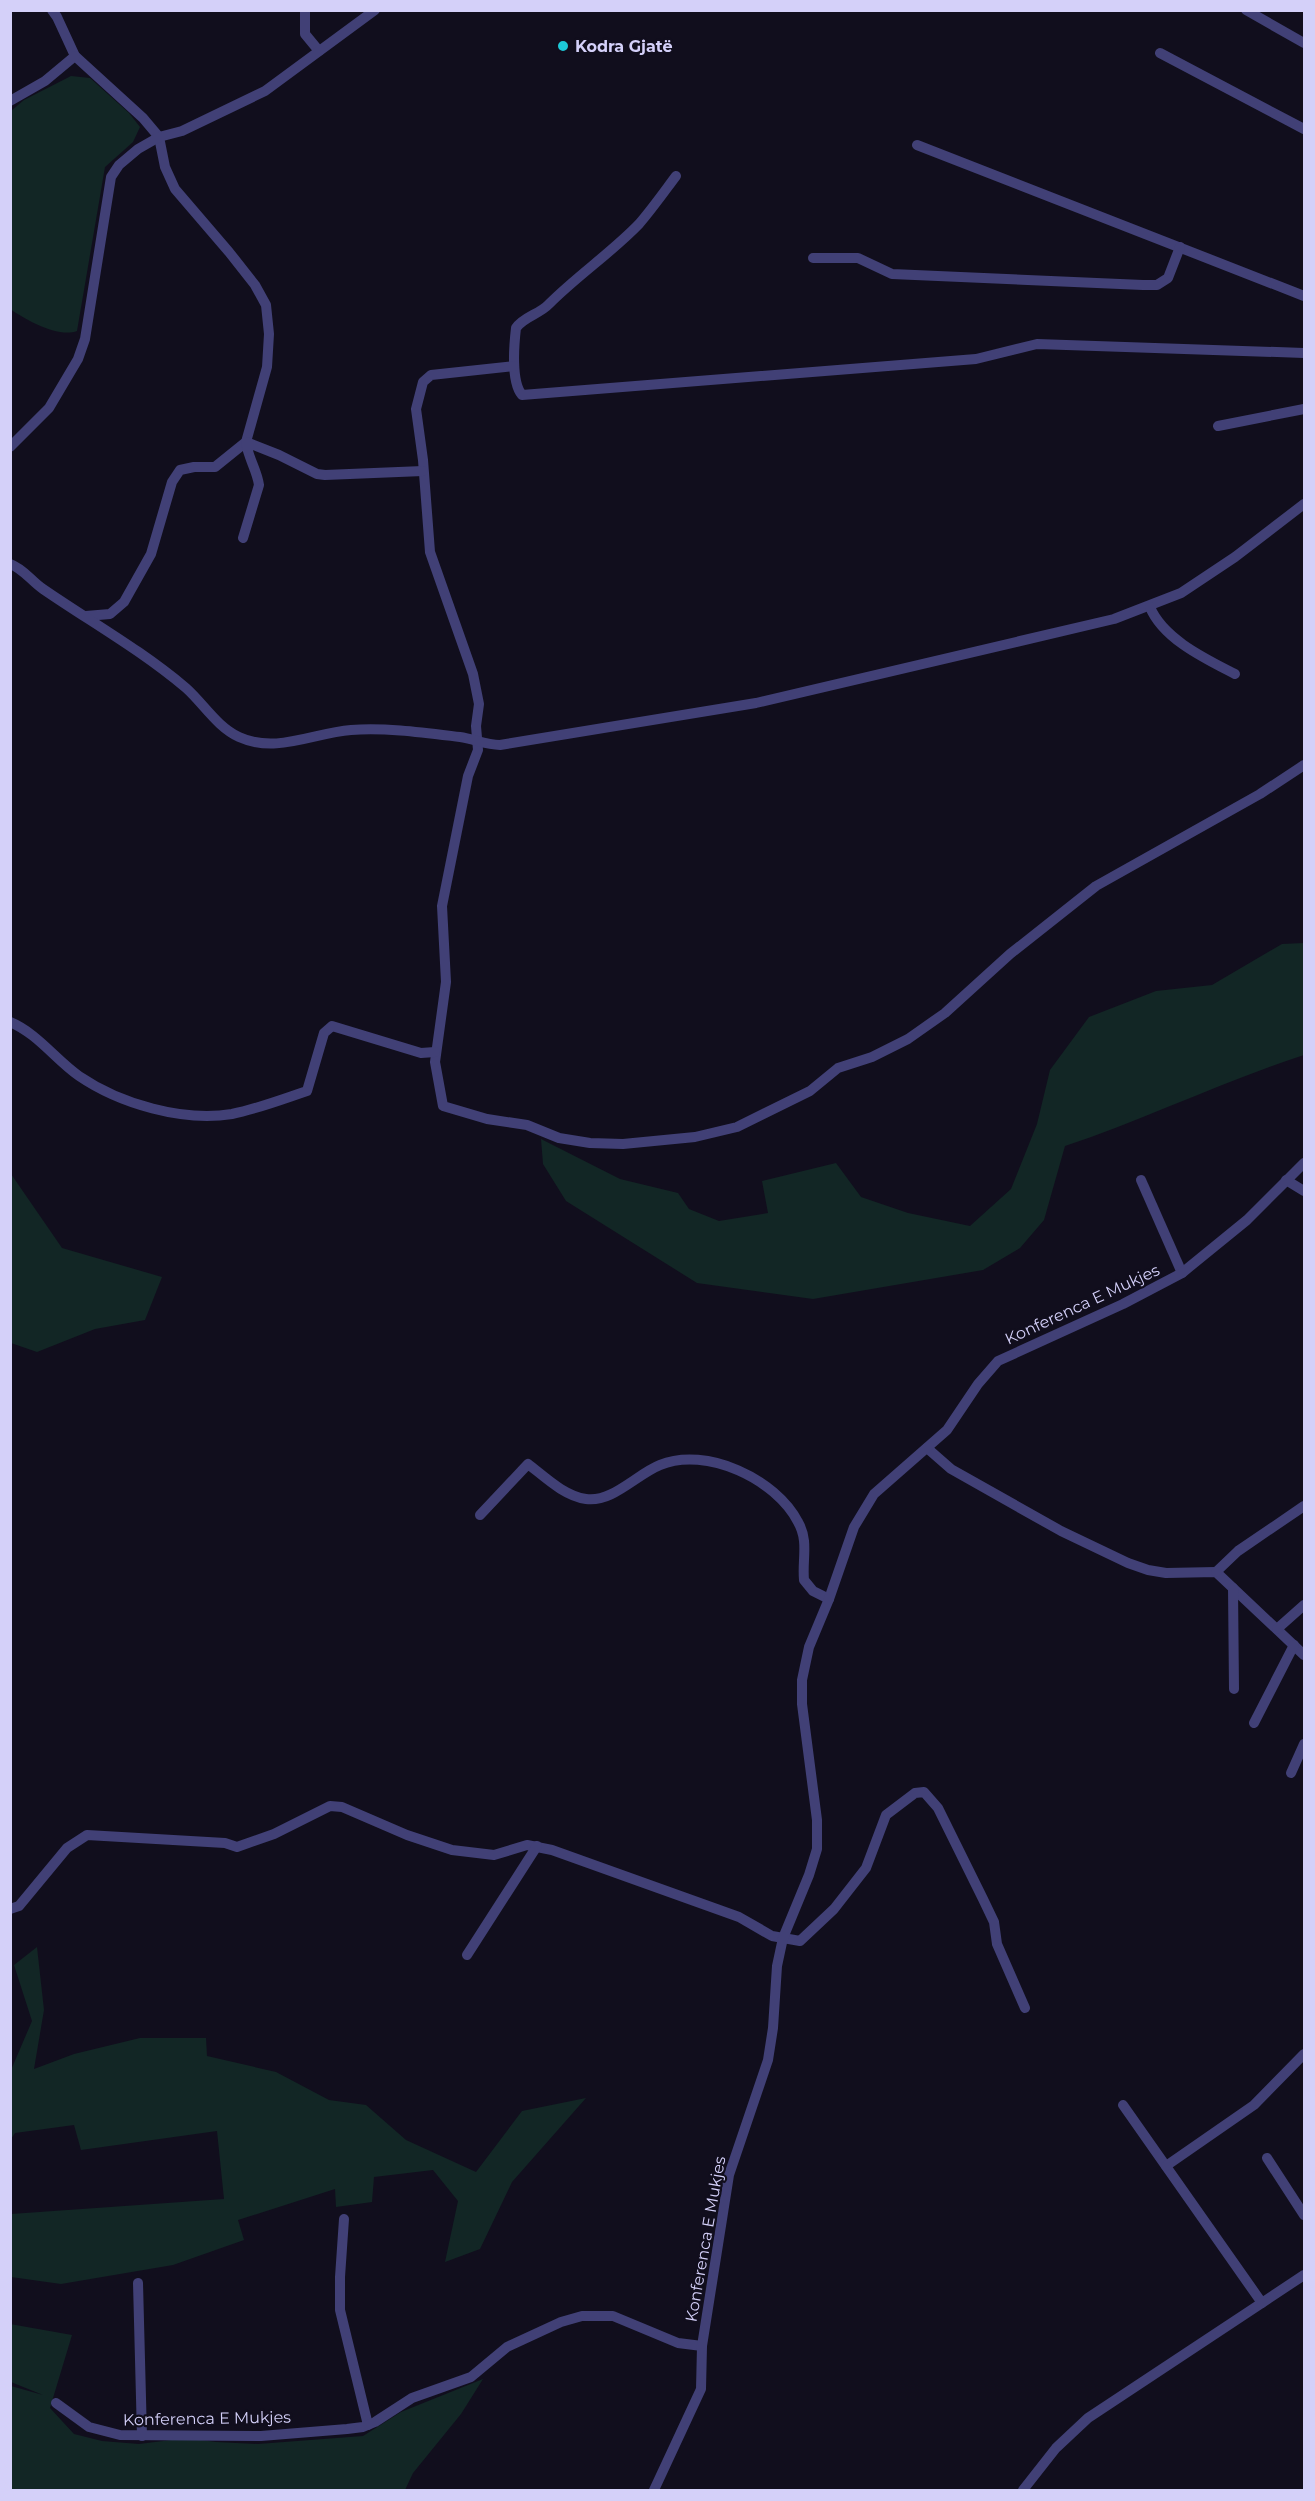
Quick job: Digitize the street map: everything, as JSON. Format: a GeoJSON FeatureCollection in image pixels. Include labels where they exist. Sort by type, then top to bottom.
{"type":"FeatureCollection","features":[{"type":"Feature","properties":{"kind":"street"},"geometry":{"type":"LineString","coordinates":[[52,10],[75,56],[142,118],[159,137],[165,167],[175,189],[255,285],[266,305],[269,334],[267,367],[246,442],[259,485],[243,538]]}},
{"type":"Feature","properties":{"kind":"street"},"geometry":{"type":"LineString","coordinates":[[305,10],[305,33],[319,51]]}},
{"type":"Feature","properties":{"kind":"street"},"geometry":{"type":"LineString","coordinates":[[10,447],[49,408],[78,359],[85,339],[94,271],[114,171],[138,149],[159,137],[182,131],[264,91],[375,10]]}},
{"type":"Feature","properties":{"kind":"street"},"geometry":{"type":"LineString","coordinates":[[1246,10],[1305,43]]}},
{"type":"Feature","properties":{"kind":"street"},"geometry":{"type":"LineString","coordinates":[[1160,53],[1305,129]]}},
{"type":"Feature","properties":{"kind":"street"},"geometry":{"type":"LineString","coordinates":[[10,101],[45,81],[75,56]]}},
{"type":"Feature","properties":{"kind":"street"},"geometry":{"type":"LineString","coordinates":[[917,145],[1287,291],[1305,296]]}},
{"type":"Feature","properties":{"kind":"street"},"geometry":{"type":"LineString","coordinates":[[676,176],[647,214],[627,235],[568,284],[541,311],[519,323],[516,328],[514,366],[518,391],[524,396],[976,359],[1030,344],[1305,353]]}},
{"type":"Feature","properties":{"kind":"street"},"geometry":{"type":"LineString","coordinates":[[813,258],[858,258],[892,274],[1157,285],[1168,278],[1180,247]]}},
{"type":"Feature","properties":{"kind":"street"},"geometry":{"type":"LineString","coordinates":[[514,366],[437,373],[427,377],[420,389],[416,409],[430,552],[478,692],[479,704],[476,726],[478,750],[468,776],[444,889],[442,912],[447,982],[435,1052],[436,1077],[443,1106],[487,1119],[527,1125],[559,1138],[590,1143],[622,1144],[695,1137],[737,1127],[810,1091],[838,1068],[872,1057],[908,1039],[945,1013],[1010,954],[1095,886],[1260,794],[1305,765]]}},
{"type":"Feature","properties":{"kind":"street"},"geometry":{"type":"LineString","coordinates":[[1218,426],[1305,409]]}},
{"type":"Feature","properties":{"kind":"street"},"geometry":{"type":"LineString","coordinates":[[246,442],[308,470],[325,475],[423,471]]}},
{"type":"Feature","properties":{"kind":"street"},"geometry":{"type":"LineString","coordinates":[[86,616],[110,614],[124,602],[151,554],[172,482],[180,470],[215,467],[246,442]]}},
{"type":"Feature","properties":{"kind":"street"},"geometry":{"type":"LineString","coordinates":[[10,564],[22,570],[40,588],[145,655],[186,688],[224,727],[246,740],[275,744],[352,729],[458,737],[490,745],[515,744],[756,703],[1083,628],[1150,607],[1181,593],[1305,504]]}},
{"type":"Feature","properties":{"kind":"street"},"geometry":{"type":"LineString","coordinates":[[1150,607],[1158,622],[1185,644],[1235,674]]}},
{"type":"Feature","properties":{"kind":"street"},"geometry":{"type":"LineString","coordinates":[[10,1022],[26,1030],[75,1073],[111,1093],[151,1107],[201,1115],[241,1112],[307,1091],[324,1033],[332,1026],[421,1053],[435,1052]]}},
{"type":"Feature","properties":{"kind":"street","name":"Konferenca E Mukjes"},"geometry":{"type":"LineString","coordinates":[[654,2490],[701,2390],[702,2346],[729,2175],[760,2087],[771,2044],[777,1966],[783,1938],[809,1875],[817,1849],[817,1820],[802,1704],[802,1680],[808,1647],[829,1599],[847,1544],[862,1511],[887,1480],[946,1430],[998,1361],[1123,1304],[1182,1273],[1247,1220],[1305,1163]]}},
{"type":"Feature","properties":{"kind":"street"},"geometry":{"type":"LineString","coordinates":[[1141,1180],[1182,1273]]}},
{"type":"Feature","properties":{"kind":"street"},"geometry":{"type":"LineString","coordinates":[[1286,1180],[1305,1191]]}},
{"type":"Feature","properties":{"kind":"street"},"geometry":{"type":"LineString","coordinates":[[927,1448],[951,1469],[1061,1532],[1128,1563],[1148,1570],[1167,1573],[1216,1572],[1238,1551],[1305,1506]]}},
{"type":"Feature","properties":{"kind":"street"},"geometry":{"type":"LineString","coordinates":[[480,1515],[528,1464],[557,1486],[572,1495],[588,1500],[601,1498],[659,1465],[705,1460],[740,1471],[756,1480],[787,1507],[798,1521],[806,1544],[804,1580],[813,1591],[829,1599]]}},
{"type":"Feature","properties":{"kind":"street"},"geometry":{"type":"LineString","coordinates":[[1216,1572],[1305,1655]]}},
{"type":"Feature","properties":{"kind":"street"},"geometry":{"type":"LineString","coordinates":[[1233,1588],[1234,1689]]}},
{"type":"Feature","properties":{"kind":"street"},"geometry":{"type":"LineString","coordinates":[[1277,1629],[1305,1605]]}},
{"type":"Feature","properties":{"kind":"street"},"geometry":{"type":"LineString","coordinates":[[1254,1723],[1294,1645]]}},
{"type":"Feature","properties":{"kind":"street"},"geometry":{"type":"LineString","coordinates":[[1291,1773],[1305,1744]]}},
{"type":"Feature","properties":{"kind":"street"},"geometry":{"type":"LineString","coordinates":[[10,1909],[19,1906],[67,1848],[87,1835],[225,1843],[237,1847],[274,1834],[330,1806],[342,1807],[407,1835],[452,1850],[494,1855],[527,1845],[537,1846],[739,1917],[763,1933],[800,1941],[834,1909],[866,1868],[886,1815],[915,1793],[924,1792],[938,1808],[994,1922],[997,1944],[1025,2008]]}},
{"type":"Feature","properties":{"kind":"street"},"geometry":{"type":"LineString","coordinates":[[467,1954],[537,1846]]}},
{"type":"Feature","properties":{"kind":"street"},"geometry":{"type":"LineString","coordinates":[[1166,2166],[1254,2105],[1305,2054]]}},
{"type":"Feature","properties":{"kind":"street"},"geometry":{"type":"LineString","coordinates":[[1123,2105],[1262,2303]]}},
{"type":"Feature","properties":{"kind":"street"},"geometry":{"type":"LineString","coordinates":[[1267,2158],[1305,2215]]}},
{"type":"Feature","properties":{"kind":"street"},"geometry":{"type":"LineString","coordinates":[[345,2219],[340,2277],[340,2310],[368,2425]]}},
{"type":"Feature","properties":{"kind":"street"},"geometry":{"type":"LineString","coordinates":[[1023,2490],[1056,2448],[1082,2423],[1305,2275]]}},
{"type":"Feature","properties":{"kind":"street"},"geometry":{"type":"LineString","coordinates":[[138,2283],[142,2436]]}},
{"type":"Feature","properties":{"kind":"street","name":"Konferenca E Mukjes"},"geometry":{"type":"LineString","coordinates":[[56,2403],[88,2427],[120,2435],[261,2436],[368,2425],[412,2398],[471,2377],[507,2347],[520,2340],[582,2316],[613,2316],[678,2343],[702,2346]]}},
{"type":"Feature","properties":{"kind":"green space"},"geometry":{"type":"Polygon","coordinates":[[[71,76],[90,78],[129,113],[140,127],[133,142],[105,167],[77,331],[69,333],[42,327],[10,309],[11,111],[24,100],[71,76]]]}},
{"type":"Feature","properties":{"kind":"green space"},"geometry":{"type":"Polygon","coordinates":[[[1304,943],[1304,1055],[1065,1146],[1044,1220],[1020,1248],[983,1270],[813,1299],[697,1283],[566,1201],[543,1164],[541,1139],[620,1179],[678,1193],[689,1209],[719,1221],[768,1213],[762,1181],[836,1163],[861,1197],[908,1213],[970,1226],[1011,1189],[1037,1124],[1050,1070],[1089,1017],[1156,991],[1212,985],[1282,944],[1304,943]]]}},
{"type":"Feature","properties":{"kind":"green space"},"geometry":{"type":"Polygon","coordinates":[[[11,1174],[62,1248],[162,1277],[145,1320],[95,1329],[37,1352],[11,1343],[11,1174]]]}},
{"type":"Feature","properties":{"kind":"green space"},"geometry":{"type":"Polygon","coordinates":[[[37,1947],[44,2010],[34,2069],[74,2054],[140,2038],[206,2038],[207,2056],[276,2072],[329,2100],[366,2105],[406,2140],[476,2172],[522,2111],[586,2098],[512,2182],[480,2249],[445,2262],[458,2201],[433,2170],[374,2177],[372,2202],[336,2207],[335,2189],[238,2220],[244,2240],[173,2265],[61,2284],[11,2277],[11,2214],[224,2199],[217,2131],[81,2150],[74,2125],[15,2133],[11,2139],[11,2070],[32,2021],[14,1965],[37,1947]]]}},
{"type":"Feature","properties":{"kind":"green space"},"geometry":{"type":"Polygon","coordinates":[[[10,2324],[72,2335],[50,2408],[74,2434],[102,2441],[139,2444],[187,2438],[258,2444],[363,2436],[401,2412],[483,2379],[461,2414],[413,2473],[405,2490],[11,2490],[11,2386],[43,2395],[11,2382],[10,2324]]]}},
{"type":"Feature","properties":{"kind":"place","name":"Kodra Gjatë"},"geometry":{"type":"Point","coordinates":[563,46]}}]}
